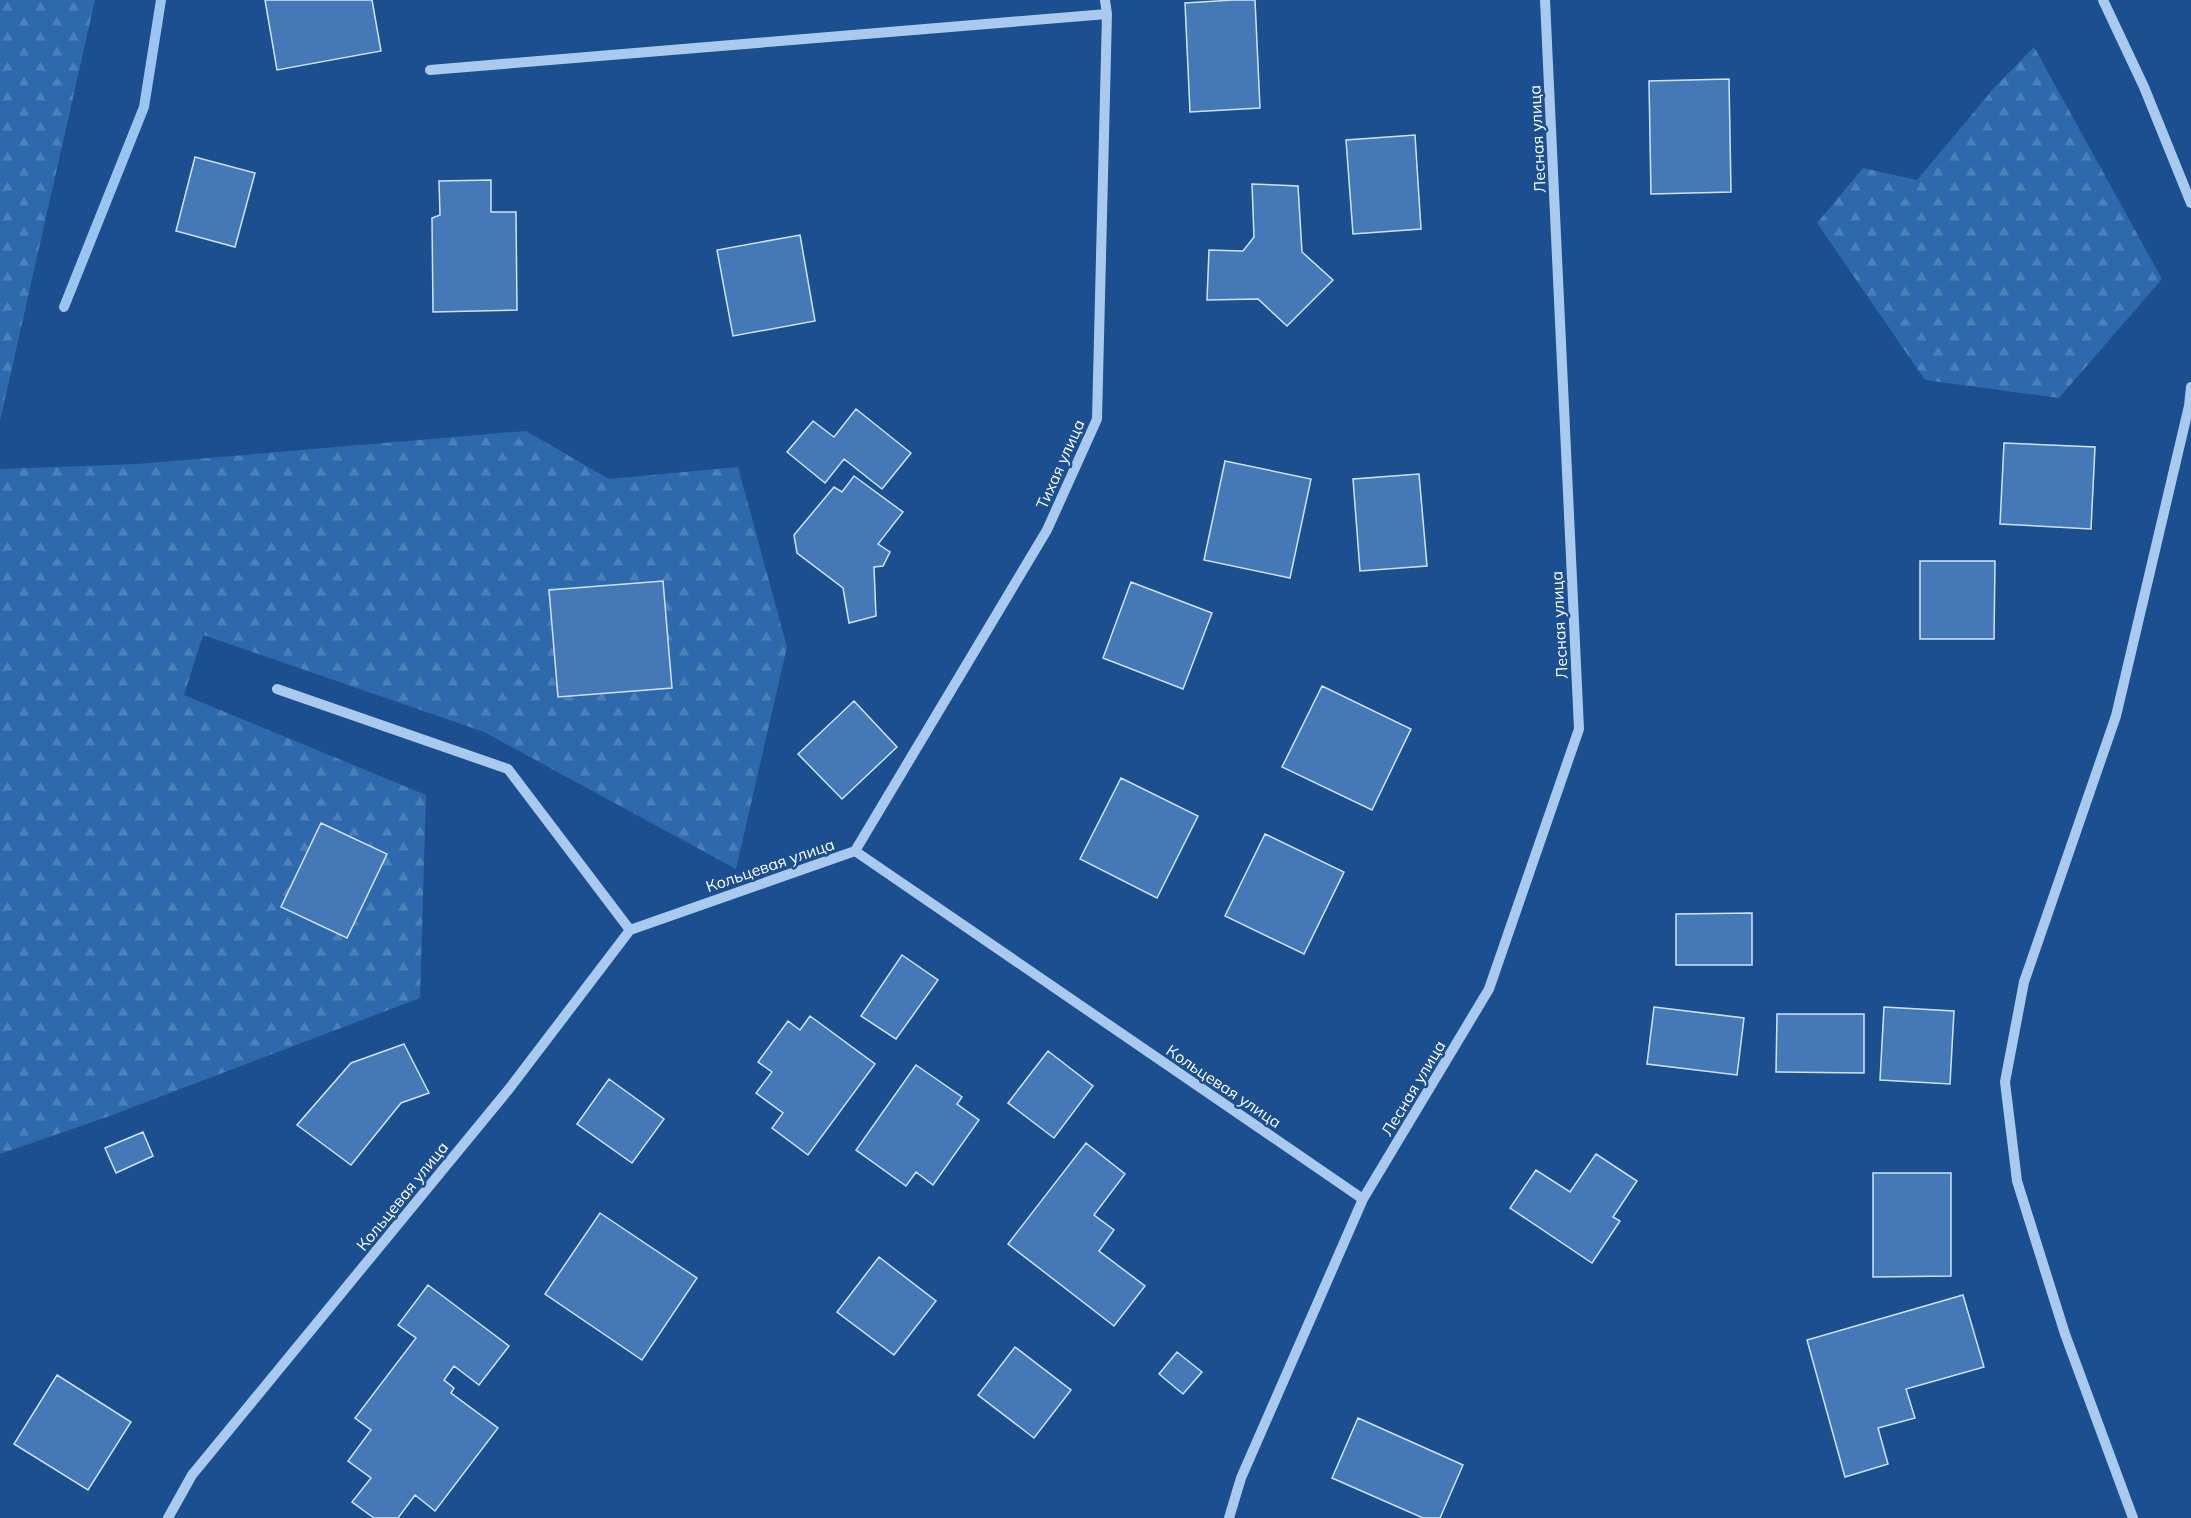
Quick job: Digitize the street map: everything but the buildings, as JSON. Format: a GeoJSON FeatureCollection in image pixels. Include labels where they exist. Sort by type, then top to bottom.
{"type":"FeatureCollection","features":[{"type":"Feature","properties":{"kind":"street","name":"Тихая улица"},"geometry":{"type":"LineString","coordinates":[[855,851],[1047,530],[1097,419],[1107,14],[1105,0]]}},
{"type":"Feature","properties":{"kind":"street","name":"Лесная улица"},"geometry":{"type":"LineString","coordinates":[[1363,1199],[1489,989],[1579,729],[1545,0]]}},
{"type":"Feature","properties":{"kind":"street"},"geometry":{"type":"LineString","coordinates":[[2103,0],[2144,87],[2191,203]]}},
{"type":"Feature","properties":{"kind":"street"},"geometry":{"type":"LineString","coordinates":[[430,70],[1107,14]]}},
{"type":"Feature","properties":{"kind":"street"},"geometry":{"type":"LineString","coordinates":[[2133,1518],[2065,1334],[2017,1180],[2005,1082],[2024,982],[2116,716],[2189,406],[2191,387]]}},
{"type":"Feature","properties":{"kind":"street"},"geometry":{"type":"LineString","coordinates":[[277,689],[508,769],[630,930]]}},
{"type":"Feature","properties":{"kind":"street","name":"Кольцевая улица"},"geometry":{"type":"LineString","coordinates":[[168,1518],[192,1475],[509,1089],[630,930],[855,851],[1363,1199]]}},
{"type":"Feature","properties":{"kind":"street"},"geometry":{"type":"LineString","coordinates":[[1229,1518],[1241,1478],[1363,1199]]}},
{"type":"Feature","properties":{"kind":"green space"},"geometry":{"type":"Polygon","coordinates":[[[0,0],[95,0],[0,421],[0,0]]]}},
{"type":"Feature","properties":{"kind":"green space"},"geometry":{"type":"Polygon","coordinates":[[[2034,47],[2162,279],[2059,398],[1925,380],[1817,223],[1863,168],[1917,180],[1994,88],[2034,47]]]}},
{"type":"Feature","properties":{"kind":"green space"},"geometry":{"type":"Polygon","coordinates":[[[526,431],[609,479],[738,467],[787,647],[736,869],[484,732],[203,635],[184,695],[426,795],[420,998],[107,1117],[0,1154],[0,469],[137,464],[526,431]]]}},
{"type":"Feature","properties":{"kind":"waterway"},"geometry":{"type":"LineString","coordinates":[[64,307],[144,107],[161,0]]}}]}
